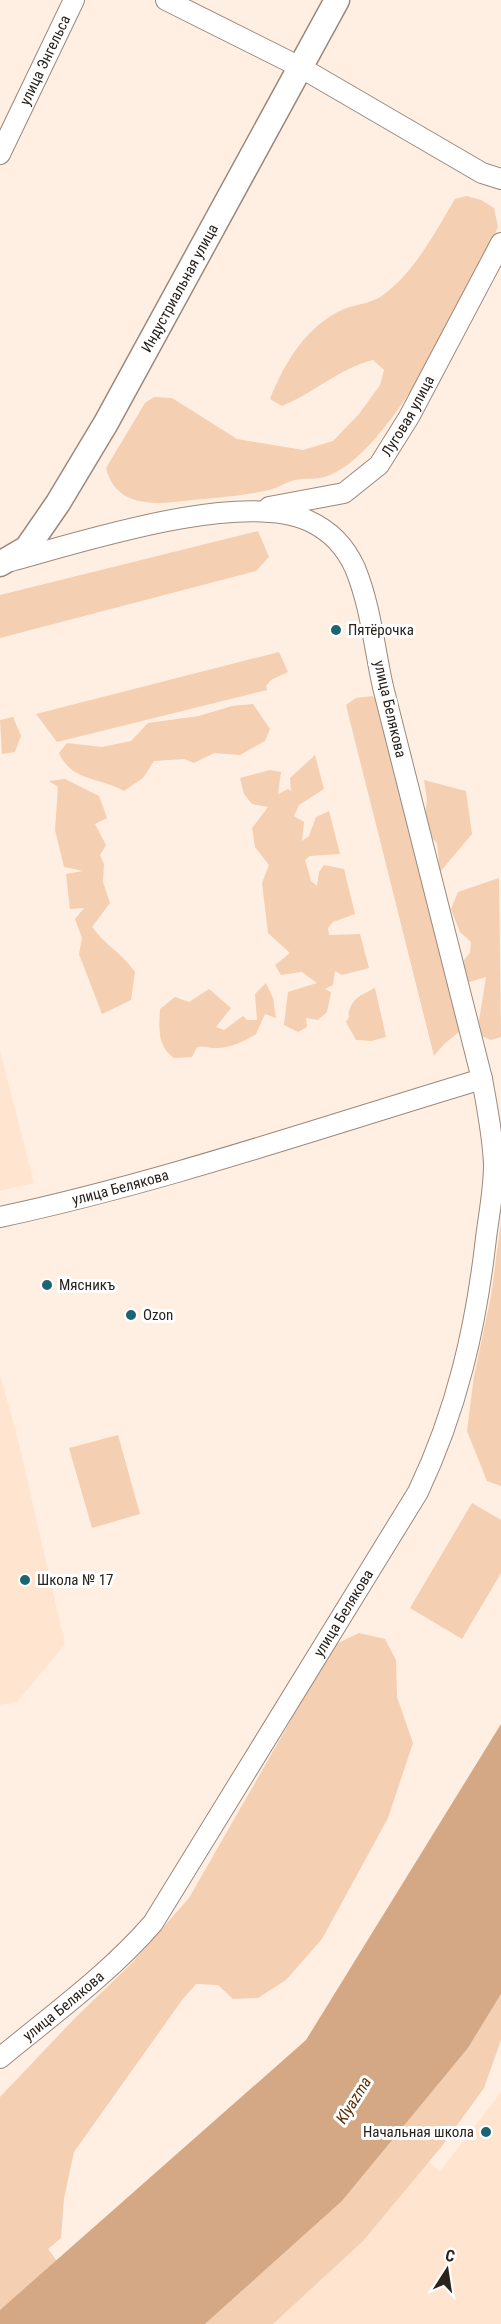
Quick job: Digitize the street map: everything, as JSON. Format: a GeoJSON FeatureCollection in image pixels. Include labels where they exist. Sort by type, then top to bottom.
{"type":"FeatureCollection","features":[{"type":"Feature","properties":{"kind":"street","name":"улица Энгельса"},"geometry":{"type":"LineString","coordinates":[[0,154],[74,0]]}},
{"type":"Feature","properties":{"kind":"street"},"geometry":{"type":"LineString","coordinates":[[166,0],[300,67],[482,173],[501,179]]}},
{"type":"Feature","properties":{"kind":"street","name":"Индустриальная улица"},"geometry":{"type":"LineString","coordinates":[[2,563],[27,548],[58,503],[106,423],[337,0]]}},
{"type":"Feature","properties":{"kind":"street","name":"Луговая улица"},"geometry":{"type":"LineString","coordinates":[[252,510],[344,493],[379,465],[409,417],[501,243]]}},
{"type":"Feature","properties":{"kind":"street","name":"улица Белякова"},"geometry":{"type":"LineString","coordinates":[[0,2058],[76,1995],[137,1941],[153,1923],[418,1492],[455,1401],[465,1366],[482,1275],[494,1167],[492,1134],[482,1079],[383,686],[369,608],[355,569],[339,541],[323,528],[291,515],[252,510],[212,514],[115,533],[2,563]]}},
{"type":"Feature","properties":{"kind":"street","name":"улица Белякова"},"geometry":{"type":"LineString","coordinates":[[0,1217],[51,1206],[322,1130],[482,1079]]}},
{"type":"Feature","properties":{"kind":"shaded area"},"geometry":{"type":"Polygon","coordinates":[[[467,196],[481,200],[494,208],[498,227],[469,288],[427,365],[379,434],[354,459],[326,477],[295,480],[269,490],[234,496],[152,503],[132,499],[116,488],[106,468],[145,403],[154,397],[172,398],[237,439],[303,450],[333,441],[359,414],[380,385],[384,370],[373,360],[361,363],[282,406],[270,399],[282,372],[298,346],[319,325],[344,309],[379,298],[394,286],[424,251],[455,199],[467,196]]]}},
{"type":"Feature","properties":{"kind":"shaded area"},"geometry":{"type":"Polygon","coordinates":[[[258,531],[269,557],[256,571],[0,638],[0,595],[258,531]]]}},
{"type":"Feature","properties":{"kind":"shaded area"},"geometry":{"type":"Polygon","coordinates":[[[279,652],[288,672],[271,680],[266,686],[267,690],[57,742],[36,714],[279,652]]]}},
{"type":"Feature","properties":{"kind":"shaded area"},"geometry":{"type":"Polygon","coordinates":[[[372,696],[382,701],[464,1028],[444,1044],[434,1056],[346,705],[356,698],[372,696]]]}},
{"type":"Feature","properties":{"kind":"shaded area"},"geometry":{"type":"Polygon","coordinates":[[[253,704],[270,729],[265,741],[240,755],[214,753],[194,763],[184,759],[154,761],[143,778],[124,791],[79,774],[71,769],[59,753],[67,743],[102,747],[131,741],[148,723],[199,716],[232,706],[253,704]]]}},
{"type":"Feature","properties":{"kind":"shaded area"},"geometry":{"type":"Polygon","coordinates":[[[13,717],[21,736],[15,752],[2,754],[0,720],[13,717]]]}},
{"type":"Feature","properties":{"kind":"shaded area"},"geometry":{"type":"Polygon","coordinates":[[[315,755],[324,789],[299,805],[294,816],[304,822],[302,841],[309,836],[316,817],[329,811],[340,854],[310,856],[305,860],[311,881],[317,886],[319,872],[324,865],[344,869],[355,914],[333,922],[328,928],[329,935],[360,934],[369,968],[342,975],[335,971],[333,985],[325,989],[331,992],[327,1012],[318,1020],[306,1018],[307,1027],[298,1032],[284,1025],[288,992],[317,983],[302,972],[281,975],[275,965],[290,953],[268,933],[262,883],[269,865],[255,847],[252,828],[268,807],[252,804],[244,794],[240,778],[270,770],[281,772],[278,794],[288,789],[291,791],[290,778],[315,755]]]}},
{"type":"Feature","properties":{"kind":"shaded area"},"geometry":{"type":"Polygon","coordinates":[[[65,779],[99,796],[107,818],[95,824],[106,845],[100,855],[104,864],[103,882],[110,903],[92,927],[135,972],[131,1000],[102,1014],[79,954],[82,938],[75,919],[84,908],[70,909],[66,874],[83,871],[64,867],[55,830],[58,787],[49,781],[65,779]]]}},
{"type":"Feature","properties":{"kind":"shaded area"},"geometry":{"type":"Polygon","coordinates":[[[424,780],[466,791],[472,834],[440,872],[437,843],[429,835],[425,818],[427,799],[424,780]]]}},
{"type":"Feature","properties":{"kind":"shaded area"},"geometry":{"type":"Polygon","coordinates":[[[499,878],[501,1037],[491,1040],[482,1036],[479,1021],[486,977],[466,983],[463,961],[470,953],[471,942],[460,932],[451,909],[458,892],[499,878]]]}},
{"type":"Feature","properties":{"kind":"shaded area"},"geometry":{"type":"Polygon","coordinates":[[[266,983],[273,998],[276,1018],[265,1014],[256,1034],[227,1047],[197,1047],[192,1057],[174,1058],[164,1048],[160,1036],[160,1009],[175,997],[189,1002],[209,989],[231,1008],[216,1027],[224,1030],[243,1016],[247,1020],[257,1020],[255,994],[266,983]]]}},
{"type":"Feature","properties":{"kind":"shaded area"},"geometry":{"type":"Polygon","coordinates":[[[375,988],[386,1037],[371,1041],[356,1040],[346,1022],[350,1008],[357,998],[375,988]]]}},
{"type":"Feature","properties":{"kind":"shaded area"},"geometry":{"type":"Polygon","coordinates":[[[0,1051],[34,1183],[0,1191],[0,1051]]]}},
{"type":"Feature","properties":{"kind":"shaded area"},"geometry":{"type":"Polygon","coordinates":[[[501,1221],[501,1486],[487,1481],[467,1431],[474,1376],[491,1296],[501,1221]]]}},
{"type":"Feature","properties":{"kind":"shaded area","name":"Школа № 17"},"geometry":{"type":"Polygon","coordinates":[[[0,1375],[18,1439],[65,1644],[17,1702],[0,1705],[0,1375]]]}},
{"type":"Feature","properties":{"kind":"shaded area"},"geometry":{"type":"Polygon","coordinates":[[[118,1435],[140,1514],[92,1528],[69,1448],[118,1435]]]}},
{"type":"Feature","properties":{"kind":"shaded area"},"geometry":{"type":"Polygon","coordinates":[[[472,1503],[501,1520],[501,1573],[462,1639],[410,1608],[472,1503]]]}},
{"type":"Feature","properties":{"kind":"shaded area"},"geometry":{"type":"Polygon","coordinates":[[[359,1633],[385,1639],[396,1660],[397,1697],[413,1743],[388,1818],[322,1939],[286,1980],[258,1998],[233,1999],[218,1985],[196,1984],[182,2000],[74,2152],[64,2198],[61,2238],[48,2249],[57,2261],[0,2310],[0,2097],[75,2018],[131,1964],[189,1898],[334,1645],[359,1633]]]}},
{"type":"Feature","properties":{"kind":"shaded area"},"geometry":{"type":"Polygon","coordinates":[[[501,1994],[501,2040],[484,2088],[442,2146],[363,2241],[273,2324],[205,2324],[342,2201],[468,2048],[501,1994]]]}},
{"type":"Feature","properties":{"kind":"shaded area"},"geometry":{"type":"Polygon","coordinates":[[[501,2092],[501,2324],[244,2324],[406,2144],[440,2171],[501,2092]]]}},
{"type":"Feature","properties":{"kind":"water","name":"Klyazma"},"geometry":{"type":"Polygon","coordinates":[[[501,1724],[501,1994],[468,2048],[342,2201],[205,2324],[0,2324],[0,2310],[306,2040],[501,1724]]]}},
{"type":"Feature","properties":{"kind":"place","name":"Пятёрочка"},"geometry":{"type":"Point","coordinates":[336,630]}},
{"type":"Feature","properties":{"kind":"place","name":"Мясникъ"},"geometry":{"type":"Point","coordinates":[47,1285]}},
{"type":"Feature","properties":{"kind":"place","name":"Ozon"},"geometry":{"type":"Point","coordinates":[131,1315]}},
{"type":"Feature","properties":{"kind":"place","name":"Школа № 17"},"geometry":{"type":"Point","coordinates":[25,1580]}},
{"type":"Feature","properties":{"kind":"place","name":"Начальная школа"},"geometry":{"type":"Point","coordinates":[486,2132]}}]}
